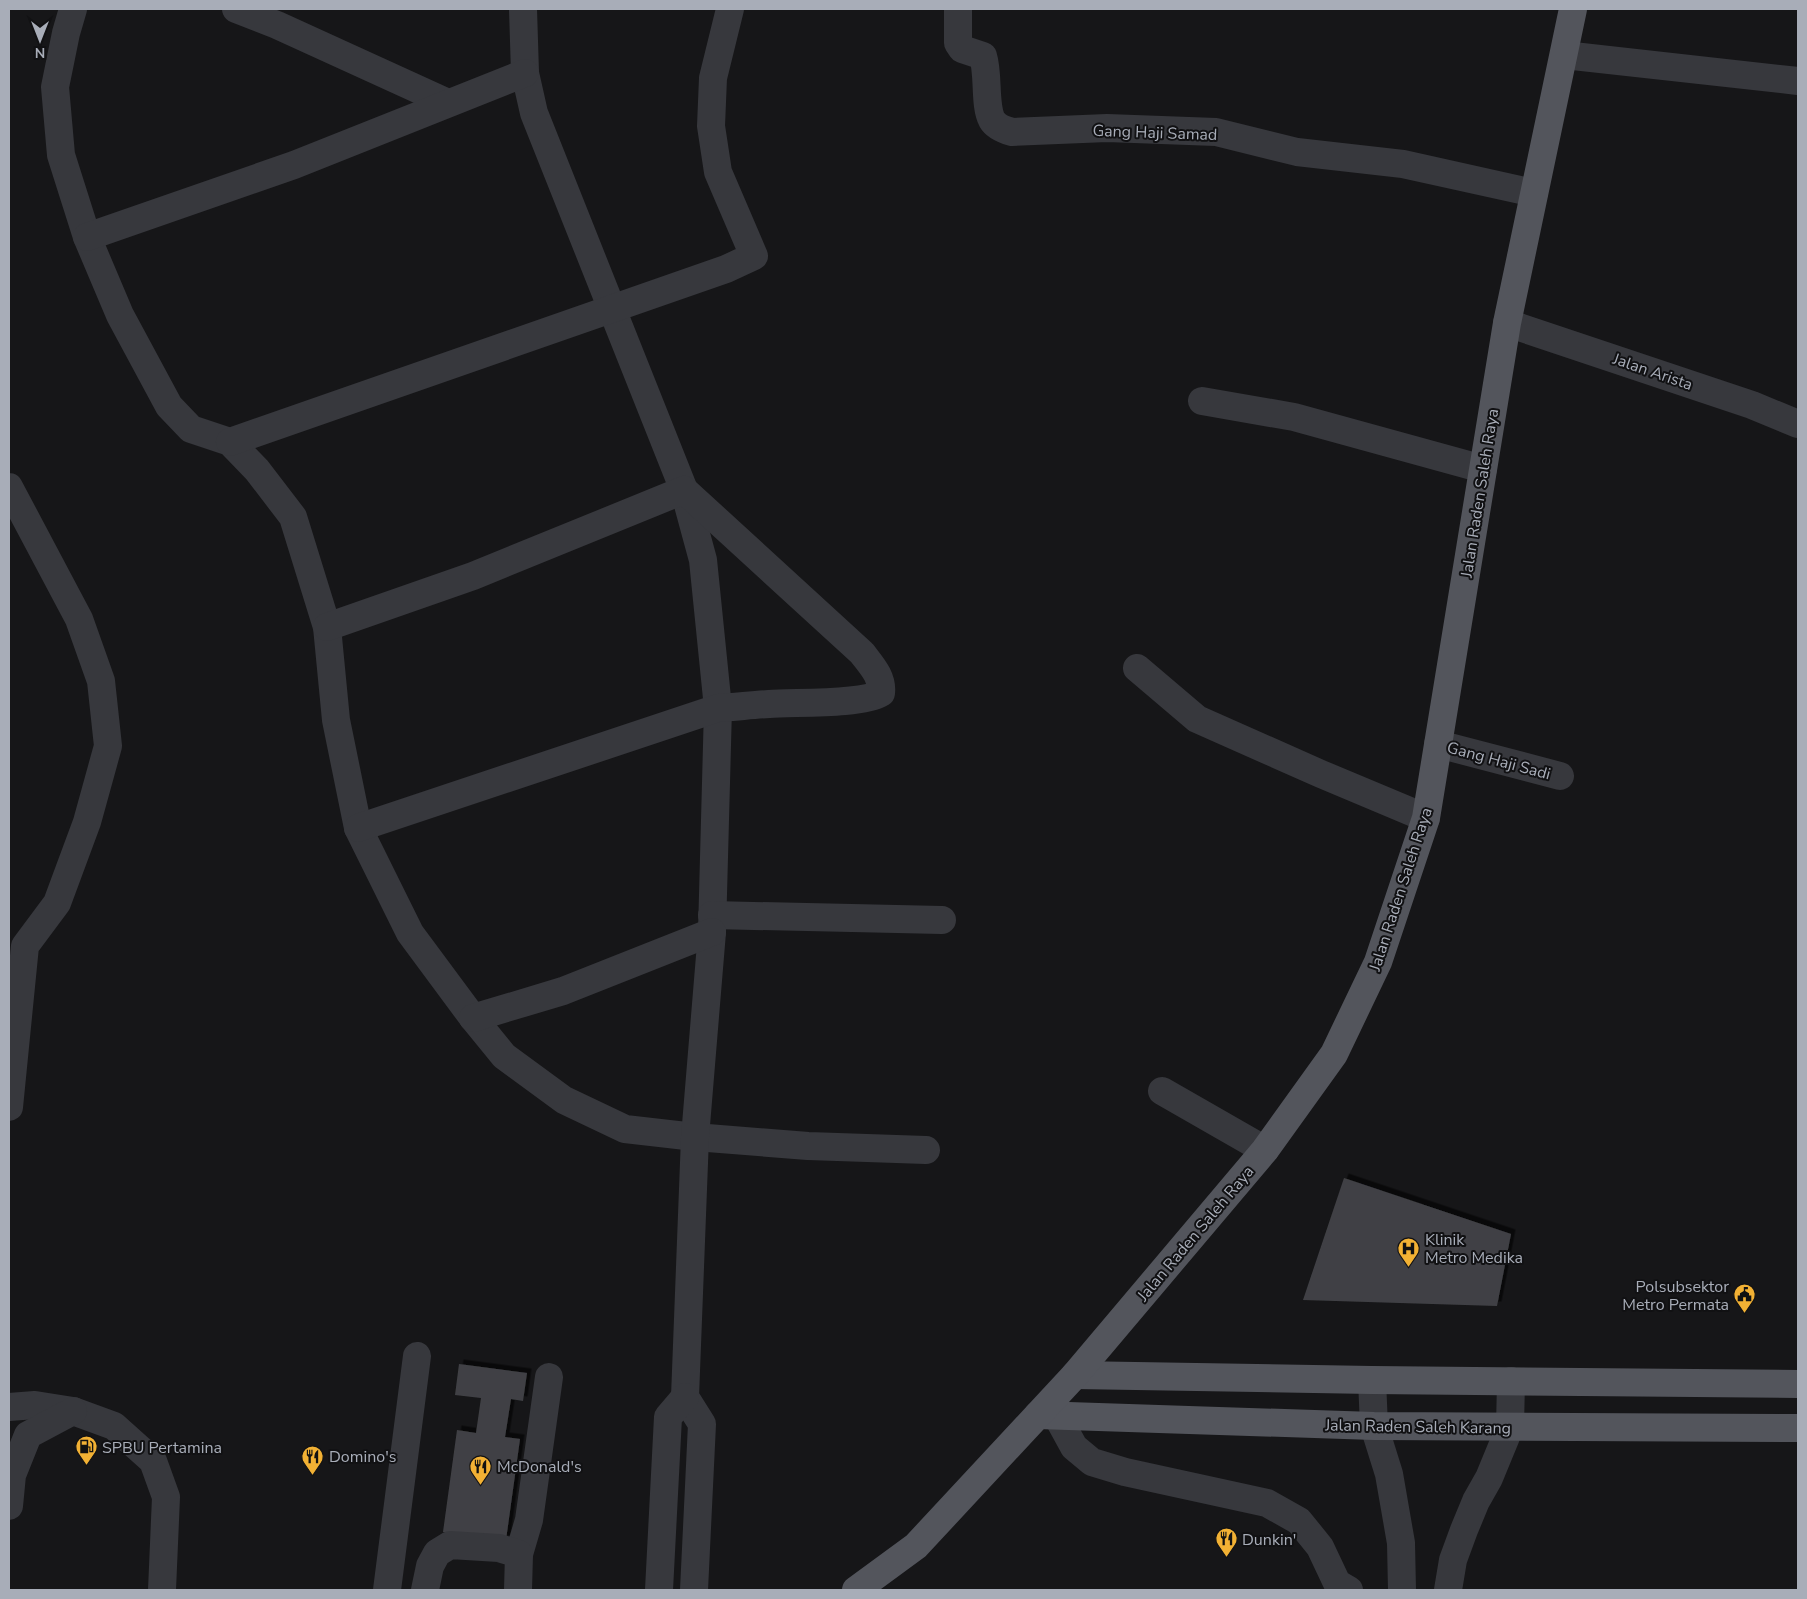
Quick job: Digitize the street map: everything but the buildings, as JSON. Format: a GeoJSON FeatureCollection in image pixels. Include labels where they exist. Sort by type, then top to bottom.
{"type":"FeatureCollection","features":[{"type":"Feature","properties":{"kind":"main road","name":"Jalan Raden Saleh Raya"},"geometry":{"type":"LineString","coordinates":[[856,1590],[916,1546],[1047,1416],[1075,1375],[1265,1150],[1334,1054],[1378,962],[1426,818],[1507,323],[1574,9]]}},
{"type":"Feature","properties":{"kind":"main road"},"geometry":{"type":"LineString","coordinates":[[1075,1375],[1798,1384]]}},
{"type":"Feature","properties":{"kind":"main road","name":"Jalan Raden Saleh Karang"},"geometry":{"type":"LineString","coordinates":[[1047,1416],[1374,1426],[1798,1428]]}},
{"type":"Feature","properties":{"kind":"street"},"geometry":{"type":"LineString","coordinates":[[73,9],[55,87],[61,155],[88,237],[120,315],[170,406],[191,429],[230,442],[257,470],[293,517],[327,628],[336,720],[358,828],[410,933],[473,1018],[504,1056],[564,1100],[625,1129],[808,1146],[926,1150]]}},
{"type":"Feature","properties":{"kind":"street"},"geometry":{"type":"LineString","coordinates":[[236,9],[277,25],[448,102]]}},
{"type":"Feature","properties":{"kind":"street"},"geometry":{"type":"LineString","coordinates":[[522,9],[525,73],[534,113],[684,490],[703,560],[718,708],[712,924],[695,1137],[685,1397],[702,1424],[694,1590]]}},
{"type":"Feature","properties":{"kind":"street"},"geometry":{"type":"LineString","coordinates":[[230,442],[413,380],[611,308],[726,269],[754,256],[718,172],[711,126],[713,78],[730,9]]}},
{"type":"Feature","properties":{"kind":"street","name":"Gang Haji Samad"},"geometry":{"type":"LineString","coordinates":[[958,9],[958,43],[962,49],[983,56],[986,65],[989,108],[992,121],[1002,130],[1012,132],[1107,128],[1216,132],[1297,152],[1403,164],[1534,193]]}},
{"type":"Feature","properties":{"kind":"street"},"geometry":{"type":"LineString","coordinates":[[1564,55],[1798,81]]}},
{"type":"Feature","properties":{"kind":"street"},"geometry":{"type":"LineString","coordinates":[[88,237],[294,165],[448,102],[525,73]]}},
{"type":"Feature","properties":{"kind":"street","name":"Jalan Arista"},"geometry":{"type":"LineString","coordinates":[[1507,323],[1752,405],[1798,424]]}},
{"type":"Feature","properties":{"kind":"street"},"geometry":{"type":"LineString","coordinates":[[1202,401],[1294,418],[1483,469]]}},
{"type":"Feature","properties":{"kind":"street"},"geometry":{"type":"LineString","coordinates":[[327,628],[474,576],[684,490]]}},
{"type":"Feature","properties":{"kind":"street"},"geometry":{"type":"LineString","coordinates":[[358,828],[718,708],[858,700],[874,697],[881,693],[882,686],[877,673],[862,653],[684,490]]}},
{"type":"Feature","properties":{"kind":"street"},"geometry":{"type":"LineString","coordinates":[[9,1107],[17,946],[57,903],[87,822],[108,746],[102,681],[79,619],[10,495]]}},
{"type":"Feature","properties":{"kind":"street"},"geometry":{"type":"LineString","coordinates":[[1137,668],[1197,719],[1426,818]]}},
{"type":"Feature","properties":{"kind":"street","name":"Gang Haji Sadi"},"geometry":{"type":"LineString","coordinates":[[1438,744],[1560,776]]}},
{"type":"Feature","properties":{"kind":"street"},"geometry":{"type":"LineString","coordinates":[[473,1018],[563,991],[712,924],[942,920]]}},
{"type":"Feature","properties":{"kind":"street"},"geometry":{"type":"LineString","coordinates":[[1162,1091],[1265,1150]]}},
{"type":"Feature","properties":{"kind":"street"},"geometry":{"type":"LineString","coordinates":[[387,1590],[417,1356]]}},
{"type":"Feature","properties":{"kind":"street"},"geometry":{"type":"LineString","coordinates":[[518,1590],[519,1554],[529,1520],[549,1377]]}},
{"type":"Feature","properties":{"kind":"street"},"geometry":{"type":"LineString","coordinates":[[1372,1380],[1374,1426],[1389,1474],[1401,1543],[1402,1590]]}},
{"type":"Feature","properties":{"kind":"street"},"geometry":{"type":"LineString","coordinates":[[1448,1590],[1453,1560],[1464,1530],[1476,1501],[1489,1478],[1510,1427],[1511,1381]]}},
{"type":"Feature","properties":{"kind":"street"},"geometry":{"type":"LineString","coordinates":[[659,1590],[668,1418],[685,1397]]}},
{"type":"Feature","properties":{"kind":"street"},"geometry":{"type":"LineString","coordinates":[[9,1407],[35,1405],[73,1411],[114,1426],[153,1461],[166,1497],[162,1590]]}},
{"type":"Feature","properties":{"kind":"street"},"geometry":{"type":"LineString","coordinates":[[9,1506],[12,1475],[28,1435],[73,1411]]}},
{"type":"Feature","properties":{"kind":"street"},"geometry":{"type":"LineString","coordinates":[[1047,1416],[1074,1447],[1092,1462],[1125,1472],[1267,1503],[1300,1521],[1320,1547],[1336,1583],[1350,1590]]}},
{"type":"Feature","properties":{"kind":"street"},"geometry":{"type":"LineString","coordinates":[[425,1590],[430,1566],[437,1553],[450,1545],[499,1548],[519,1554]]}},
{"type":"Feature","properties":{"kind":"place","name":"Klinik Metro Medika"},"geometry":{"type":"Point","coordinates":[1409,1267]}},
{"type":"Feature","properties":{"kind":"place","name":"Polsubsektor Metro Permata"},"geometry":{"type":"Point","coordinates":[1745,1314]}},
{"type":"Feature","properties":{"kind":"place","name":"SPBU Pertamina"},"geometry":{"type":"Point","coordinates":[86,1466]}},
{"type":"Feature","properties":{"kind":"place","name":"Domino's"},"geometry":{"type":"Point","coordinates":[313,1475]}},
{"type":"Feature","properties":{"kind":"place","name":"McDonald's"},"geometry":{"type":"Point","coordinates":[481,1485]}},
{"type":"Feature","properties":{"kind":"place","name":"Dunkin'"},"geometry":{"type":"Point","coordinates":[1226,1558]}}]}
